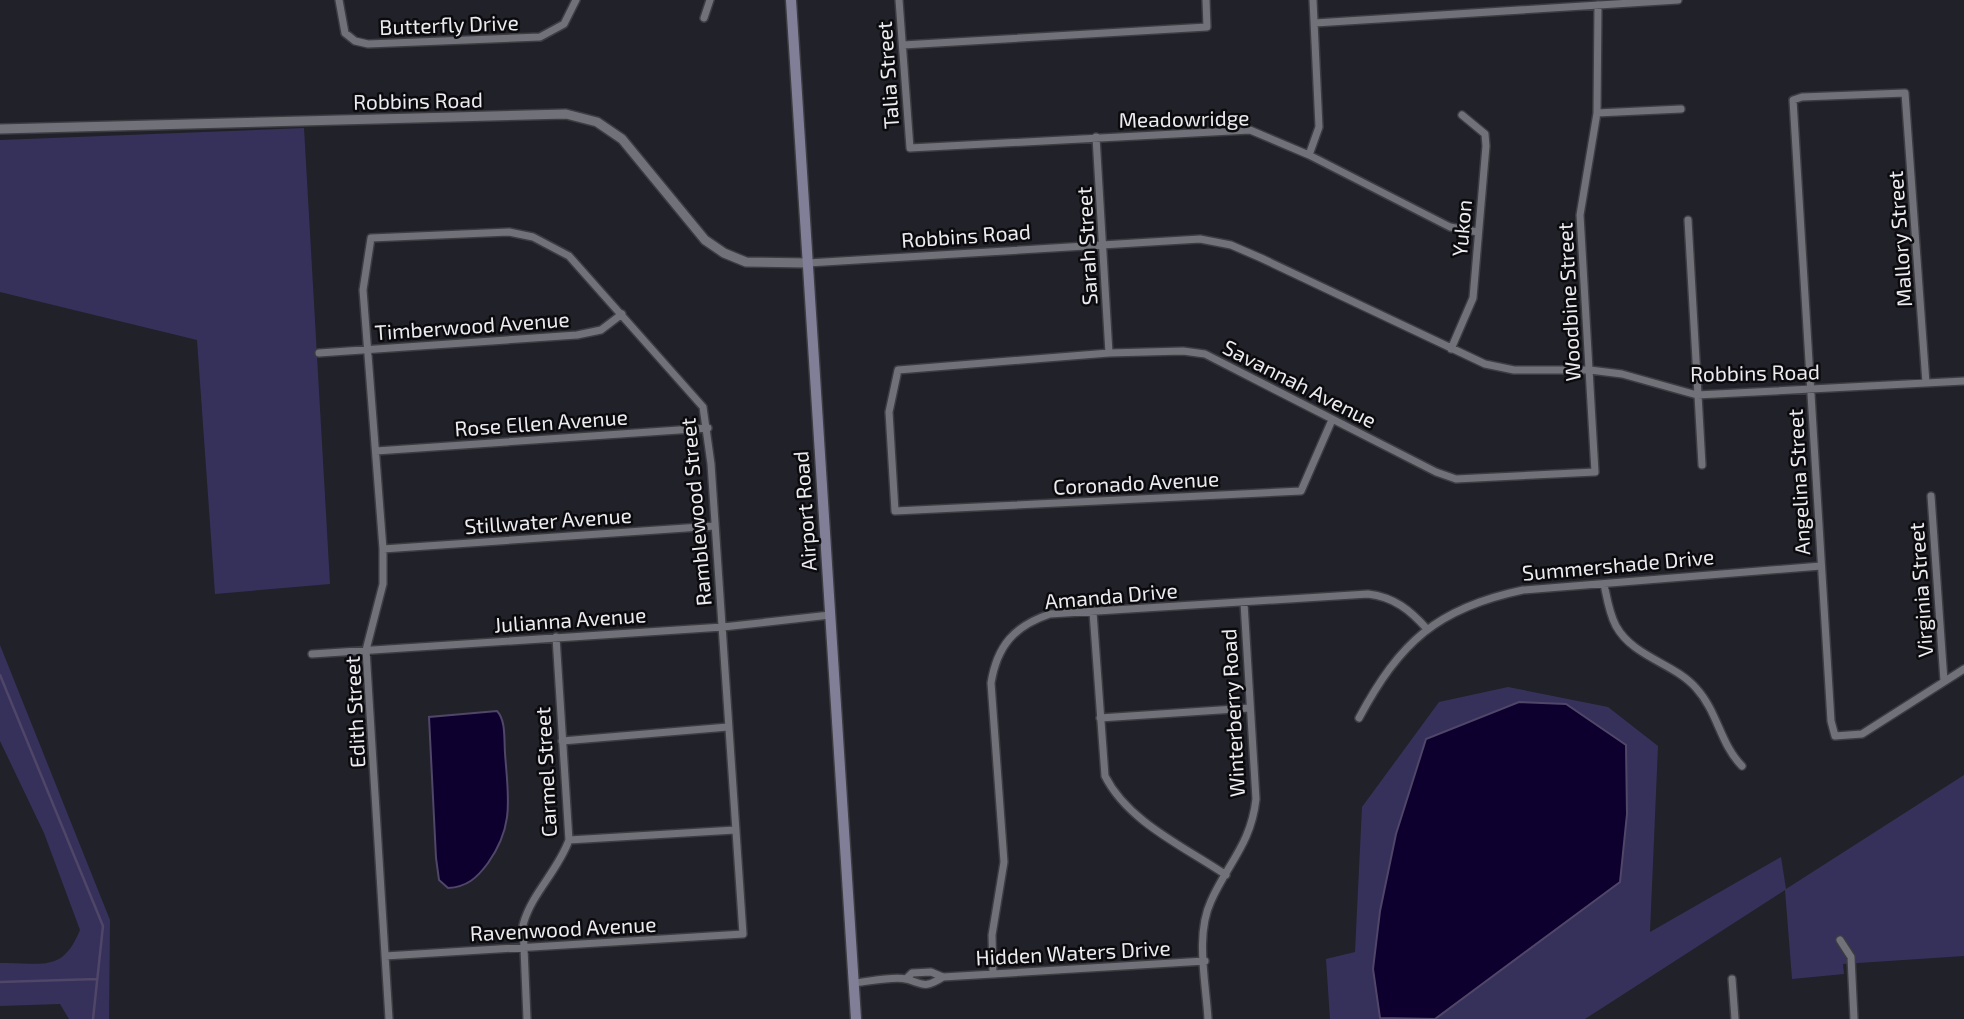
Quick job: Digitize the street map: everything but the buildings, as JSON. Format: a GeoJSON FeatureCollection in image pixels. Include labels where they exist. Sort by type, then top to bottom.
{"type":"FeatureCollection","features":[{"type":"Feature","properties":{"kind":"main road","name":"Airport Road"},"geometry":{"type":"LineString","coordinates":[[791,0],[856,1019]]}},
{"type":"Feature","properties":{"kind":"street","name":"Butterfly Drive"},"geometry":{"type":"LineString","coordinates":[[339,0],[341,23],[348,37],[368,44],[538,38],[562,26],[576,0]]}},
{"type":"Feature","properties":{"kind":"street"},"geometry":{"type":"LineString","coordinates":[[704,18],[710,0]]}},
{"type":"Feature","properties":{"kind":"street","name":"Talia Street"},"geometry":{"type":"LineString","coordinates":[[899,0],[910,148]]}},
{"type":"Feature","properties":{"kind":"street"},"geometry":{"type":"LineString","coordinates":[[903,45],[1207,27],[1206,0]]}},
{"type":"Feature","properties":{"kind":"street"},"geometry":{"type":"LineString","coordinates":[[1309,155],[1319,127],[1314,0]]}},
{"type":"Feature","properties":{"kind":"street"},"geometry":{"type":"LineString","coordinates":[[1315,23],[1678,0]]}},
{"type":"Feature","properties":{"kind":"street","name":"Woodbine Street"},"geometry":{"type":"LineString","coordinates":[[1595,472],[1580,215],[1597,113],[1598,5]]}},
{"type":"Feature","properties":{"kind":"street","name":"Mallory Street"},"geometry":{"type":"LineString","coordinates":[[1793,100],[1802,97],[1905,93],[1926,383]]}},
{"type":"Feature","properties":{"kind":"street","name":"Angelina Street"},"geometry":{"type":"LineString","coordinates":[[1793,100],[1831,721],[1835,736],[1862,734],[1944,681]]}},
{"type":"Feature","properties":{"kind":"street"},"geometry":{"type":"LineString","coordinates":[[1597,113],[1681,109]]}},
{"type":"Feature","properties":{"kind":"street","name":"Robbins Road"},"geometry":{"type":"LineString","coordinates":[[0,129],[566,114],[597,122],[622,139],[705,240],[724,253],[746,262],[807,263],[1200,239],[1231,245],[1451,349],[1485,364],[1514,370],[1590,370],[1622,374],[1698,395],[1964,381]]}},
{"type":"Feature","properties":{"kind":"street","name":"Yukon"},"geometry":{"type":"LineString","coordinates":[[1451,349],[1473,298],[1486,146],[1485,134],[1462,116]]}},
{"type":"Feature","properties":{"kind":"street","name":"Meadowridge"},"geometry":{"type":"LineString","coordinates":[[910,148],[1250,130],[1309,155],[1450,227],[1478,232]]}},
{"type":"Feature","properties":{"kind":"street","name":"Sarah Street"},"geometry":{"type":"LineString","coordinates":[[1096,138],[1109,353]]}},
{"type":"Feature","properties":{"kind":"street"},"geometry":{"type":"LineString","coordinates":[[1688,220],[1702,465]]}},
{"type":"Feature","properties":{"kind":"street","name":"Ramblewood Street"},"geometry":{"type":"LineString","coordinates":[[371,238],[509,232],[533,237],[569,256],[703,407],[708,428],[743,934]]}},
{"type":"Feature","properties":{"kind":"street","name":"Edith Street"},"geometry":{"type":"LineString","coordinates":[[371,238],[363,290],[383,549],[383,584],[366,650],[389,1019]]}},
{"type":"Feature","properties":{"kind":"street","name":"Timberwood Avenue"},"geometry":{"type":"LineString","coordinates":[[319,353],[577,335],[601,330],[622,314]]}},
{"type":"Feature","properties":{"kind":"street","name":"Savannah Avenue"},"geometry":{"type":"LineString","coordinates":[[895,511],[889,412],[898,370],[1109,353],[1183,351],[1205,354],[1436,472],[1456,479],[1595,472]]}},
{"type":"Feature","properties":{"kind":"street","name":"Coronado Avenue"},"geometry":{"type":"LineString","coordinates":[[895,511],[1301,491],[1332,420]]}},
{"type":"Feature","properties":{"kind":"street","name":"Rose Ellen Avenue"},"geometry":{"type":"LineString","coordinates":[[376,452],[708,428]]}},
{"type":"Feature","properties":{"kind":"street","name":"Virginia Street"},"geometry":{"type":"LineString","coordinates":[[1931,496],[1944,681]]}},
{"type":"Feature","properties":{"kind":"street","name":"Stillwater Avenue"},"geometry":{"type":"LineString","coordinates":[[383,549],[715,527]]}},
{"type":"Feature","properties":{"kind":"street","name":"Summershade Drive"},"geometry":{"type":"LineString","coordinates":[[1359,718],[1384,673],[1427,629],[1464,607],[1494,596],[1522,590],[1690,574],[1821,566]]}},
{"type":"Feature","properties":{"kind":"street"},"geometry":{"type":"LineString","coordinates":[[1604,584],[1616,627],[1639,651],[1678,672],[1695,686],[1712,708],[1728,752],[1742,766]]}},
{"type":"Feature","properties":{"kind":"street","name":"Amanda Drive"},"geometry":{"type":"LineString","coordinates":[[993,974],[992,935],[1004,862],[991,683],[995,662],[1015,631],[1030,621],[1049,614],[1381,596],[1410,611],[1427,629]]}},
{"type":"Feature","properties":{"kind":"street","name":"Winterberry Road"},"geometry":{"type":"LineString","coordinates":[[1208,1019],[1204,927],[1210,902],[1253,824],[1256,799],[1244,603]]}},
{"type":"Feature","properties":{"kind":"street"},"geometry":{"type":"LineString","coordinates":[[1093,612],[1105,776],[1113,792],[1127,808],[1226,875]]}},
{"type":"Feature","properties":{"kind":"street","name":"Julianna Avenue"},"geometry":{"type":"LineString","coordinates":[[312,654],[723,627],[830,615]]}},
{"type":"Feature","properties":{"kind":"street","name":"Carmel Street"},"geometry":{"type":"LineString","coordinates":[[527,1019],[523,948],[526,912],[563,857],[569,841],[556,637]]}},
{"type":"Feature","properties":{"kind":"street"},"geometry":{"type":"LineString","coordinates":[[1944,681],[1964,669]]}},
{"type":"Feature","properties":{"kind":"street"},"geometry":{"type":"LineString","coordinates":[[1100,718],[1250,708]]}},
{"type":"Feature","properties":{"kind":"street"},"geometry":{"type":"LineString","coordinates":[[562,741],[728,727]]}},
{"type":"Feature","properties":{"kind":"street"},"geometry":{"type":"LineString","coordinates":[[569,841],[735,830]]}},
{"type":"Feature","properties":{"kind":"street","name":"Ravenwood Avenue"},"geometry":{"type":"LineString","coordinates":[[386,956],[743,934]]}},
{"type":"Feature","properties":{"kind":"street"},"geometry":{"type":"LineString","coordinates":[[1840,940],[1851,957],[1854,1019]]}},
{"type":"Feature","properties":{"kind":"street","name":"Hidden Waters Drive"},"geometry":{"type":"LineString","coordinates":[[906,979],[912,973],[931,972],[943,977],[1205,961]]}},
{"type":"Feature","properties":{"kind":"street","name":"Hidden Waters Drive"},"geometry":{"type":"LineString","coordinates":[[853,983],[906,979],[915,985],[933,983],[943,977]]}},
{"type":"Feature","properties":{"kind":"street"},"geometry":{"type":"LineString","coordinates":[[1732,979],[1735,1019]]}},
{"type":"Feature","properties":{"kind":"shaded area"},"geometry":{"type":"Polygon","coordinates":[[[304,128],[330,584],[215,594],[197,340],[0,292],[0,140],[304,128]]]}},
{"type":"Feature","properties":{"kind":"shaded area"},"geometry":{"type":"Polygon","coordinates":[[[0,645],[110,920],[109,1019],[69,1019],[60,1004],[0,1006],[0,963],[39,964],[58,960],[66,954],[80,930],[44,833],[0,741],[0,645]]]}},
{"type":"Feature","properties":{"kind":"shaded area"},"geometry":{"type":"Polygon","coordinates":[[[1508,687],[1608,707],[1658,746],[1650,932],[1781,857],[1786,889],[1964,775],[1964,956],[1843,964],[1844,974],[1792,979],[1785,890],[1585,1019],[1330,1019],[1326,959],[1355,952],[1362,807],[1439,702],[1508,687]]]}},
{"type":"Feature","properties":{"kind":"shaded area"},"geometry":{"type":"Polygon","coordinates":[[[1519,702],[1566,704],[1626,745],[1627,814],[1620,882],[1435,1019],[1380,1018],[1373,969],[1380,911],[1396,834],[1426,739],[1519,702]]]}},
{"type":"Feature","properties":{"kind":"shaded area"},"geometry":{"type":"Polygon","coordinates":[[[497,711],[504,730],[508,797],[506,823],[497,849],[480,873],[466,884],[448,888],[439,880],[436,858],[429,717],[497,711]]]}},
{"type":"Feature","properties":{"kind":"waterway"},"geometry":{"type":"LineString","coordinates":[[0,675],[103,926],[93,1019]]}},
{"type":"Feature","properties":{"kind":"waterway"},"geometry":{"type":"LineString","coordinates":[[0,982],[97,979]]}}]}
